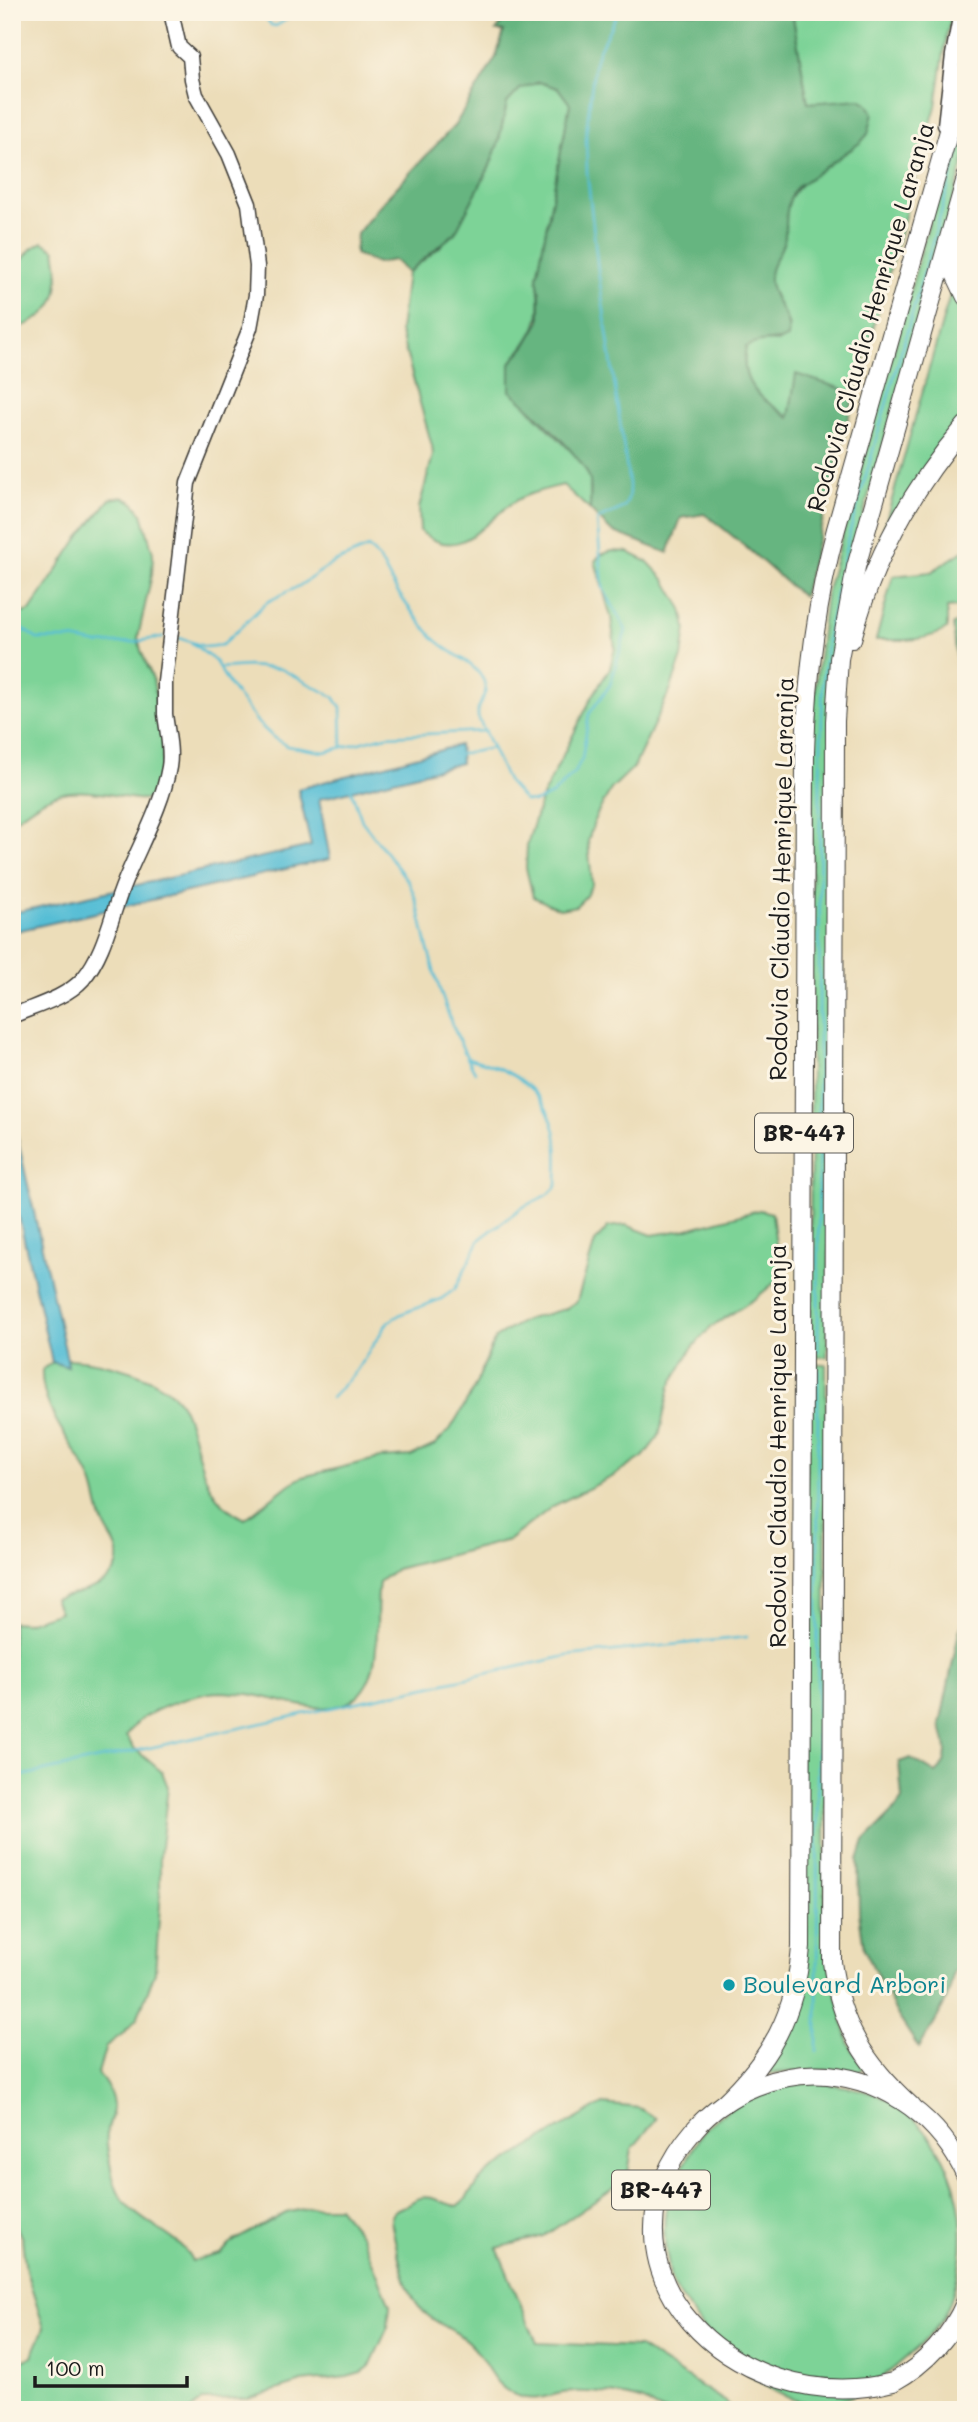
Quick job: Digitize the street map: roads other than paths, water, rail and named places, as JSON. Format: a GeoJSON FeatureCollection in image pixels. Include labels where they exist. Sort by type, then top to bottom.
{"type":"FeatureCollection","features":[{"type":"Feature","properties":{"kind":"main road","name":"Rodovia Cláudio Henrique Laranja"},"geometry":{"type":"LineString","coordinates":[[722,2105],[751,2075],[775,2041],[794,1996],[802,1947],[805,752],[811,656],[821,592],[833,540],[966,71]]}},
{"type":"Feature","properties":{"kind":"main road","name":"Rodovia Cláudio Henrique Laranja"},"geometry":{"type":"LineString","coordinates":[[911,2106],[874,2068],[854,2038],[839,2000],[832,1962],[834,752],[839,659],[853,577],[966,178]]}},
{"type":"Feature","properties":{"kind":"main road"},"geometry":{"type":"LineString","coordinates":[[951,231],[954,272],[966,297]]}},
{"type":"Feature","properties":{"kind":"main road"},"geometry":{"type":"LineString","coordinates":[[834,752],[839,700],[849,648],[874,574],[909,503],[966,425]]}},
{"type":"Feature","properties":{"kind":"main road","name":"BR-447"},"geometry":{"type":"LineString","coordinates":[[729,2375],[703,2355],[674,2317],[657,2272],[654,2241],[658,2201],[671,2164],[698,2125],[722,2105],[771,2081],[824,2075],[870,2084],[911,2106],[944,2138],[966,2176]]}},
{"type":"Feature","properties":{"kind":"main road"},"geometry":{"type":"LineString","coordinates":[[944,2138],[966,2159]]}},
{"type":"Feature","properties":{"kind":"main road"},"geometry":{"type":"LineString","coordinates":[[940,2344],[966,2301]]}},
{"type":"Feature","properties":{"kind":"main road"},"geometry":{"type":"LineString","coordinates":[[804,2401],[879,2393],[905,2375],[966,2320]]}},
{"type":"Feature","properties":{"kind":"street"},"geometry":{"type":"LineString","coordinates":[[12,1016],[63,994],[82,980],[90,969],[113,922],[123,885],[157,806],[169,769],[165,682],[188,484],[250,328],[256,295],[257,266],[249,204],[229,154],[196,95],[190,57],[179,47],[171,12]]}},
{"type":"Feature","properties":{"kind":"street"},"geometry":{"type":"LineString","coordinates":[[942,155],[953,55],[961,12]]}},
{"type":"Feature","properties":{"kind":"water"},"geometry":{"type":"Polygon","coordinates":[[[459,745],[461,763],[319,799],[330,859],[12,932],[12,913],[311,846],[298,789],[459,745]]]}},
{"type":"Feature","properties":{"kind":"water"},"geometry":{"type":"Polygon","coordinates":[[[12,1114],[68,1367],[52,1362],[12,1187],[12,1114]]]}},
{"type":"Feature","properties":{"kind":"waterway"},"geometry":{"type":"LineString","coordinates":[[262,12],[271,25],[276,26],[299,12]]}},
{"type":"Feature","properties":{"kind":"waterway"},"geometry":{"type":"LineString","coordinates":[[179,638],[206,647],[222,645],[267,602],[299,586],[333,563],[368,548],[380,560],[402,598],[433,637],[473,667],[484,681],[486,690],[478,717],[507,781],[525,801],[535,802],[552,795],[574,773],[582,759],[589,714],[610,685],[626,630],[603,588],[597,520],[625,506],[629,484],[598,270],[587,172],[586,133],[594,67],[598,52],[618,12]]}},
{"type":"Feature","properties":{"kind":"waterway"},"geometry":{"type":"LineString","coordinates":[[818,1351],[820,778],[823,681],[828,633],[848,538],[966,125]]}},
{"type":"Feature","properties":{"kind":"waterway"},"geometry":{"type":"LineString","coordinates":[[12,621],[37,639],[72,639],[98,644],[163,637]]}},
{"type":"Feature","properties":{"kind":"waterway"},"geometry":{"type":"LineString","coordinates":[[192,643],[215,661],[258,723],[287,746],[324,752],[386,736],[486,731]]}},
{"type":"Feature","properties":{"kind":"waterway"},"geometry":{"type":"LineString","coordinates":[[219,668],[249,666],[281,669],[334,697],[341,708],[342,747]]}},
{"type":"Feature","properties":{"kind":"waterway"},"geometry":{"type":"LineString","coordinates":[[457,755],[492,748]]}},
{"type":"Feature","properties":{"kind":"waterway"},"geometry":{"type":"LineString","coordinates":[[351,790],[362,821],[412,889],[442,996],[453,1027],[475,1072]]}},
{"type":"Feature","properties":{"kind":"waterway"},"geometry":{"type":"LineString","coordinates":[[331,1398],[356,1371],[388,1322],[401,1314],[441,1299],[455,1289],[480,1239],[521,1208],[549,1194],[557,1186],[555,1131],[542,1102],[522,1081],[497,1067],[467,1058]]}},
{"type":"Feature","properties":{"kind":"waterway"},"geometry":{"type":"LineString","coordinates":[[817,2052],[818,1369]]}},
{"type":"Feature","properties":{"kind":"waterway"},"geometry":{"type":"LineString","coordinates":[[12,1778],[567,1656],[747,1637]]}},
{"type":"Feature","properties":{"kind":"place","name":"Boulevard Arbori"},"geometry":{"type":"Point","coordinates":[729,1985]}}]}
